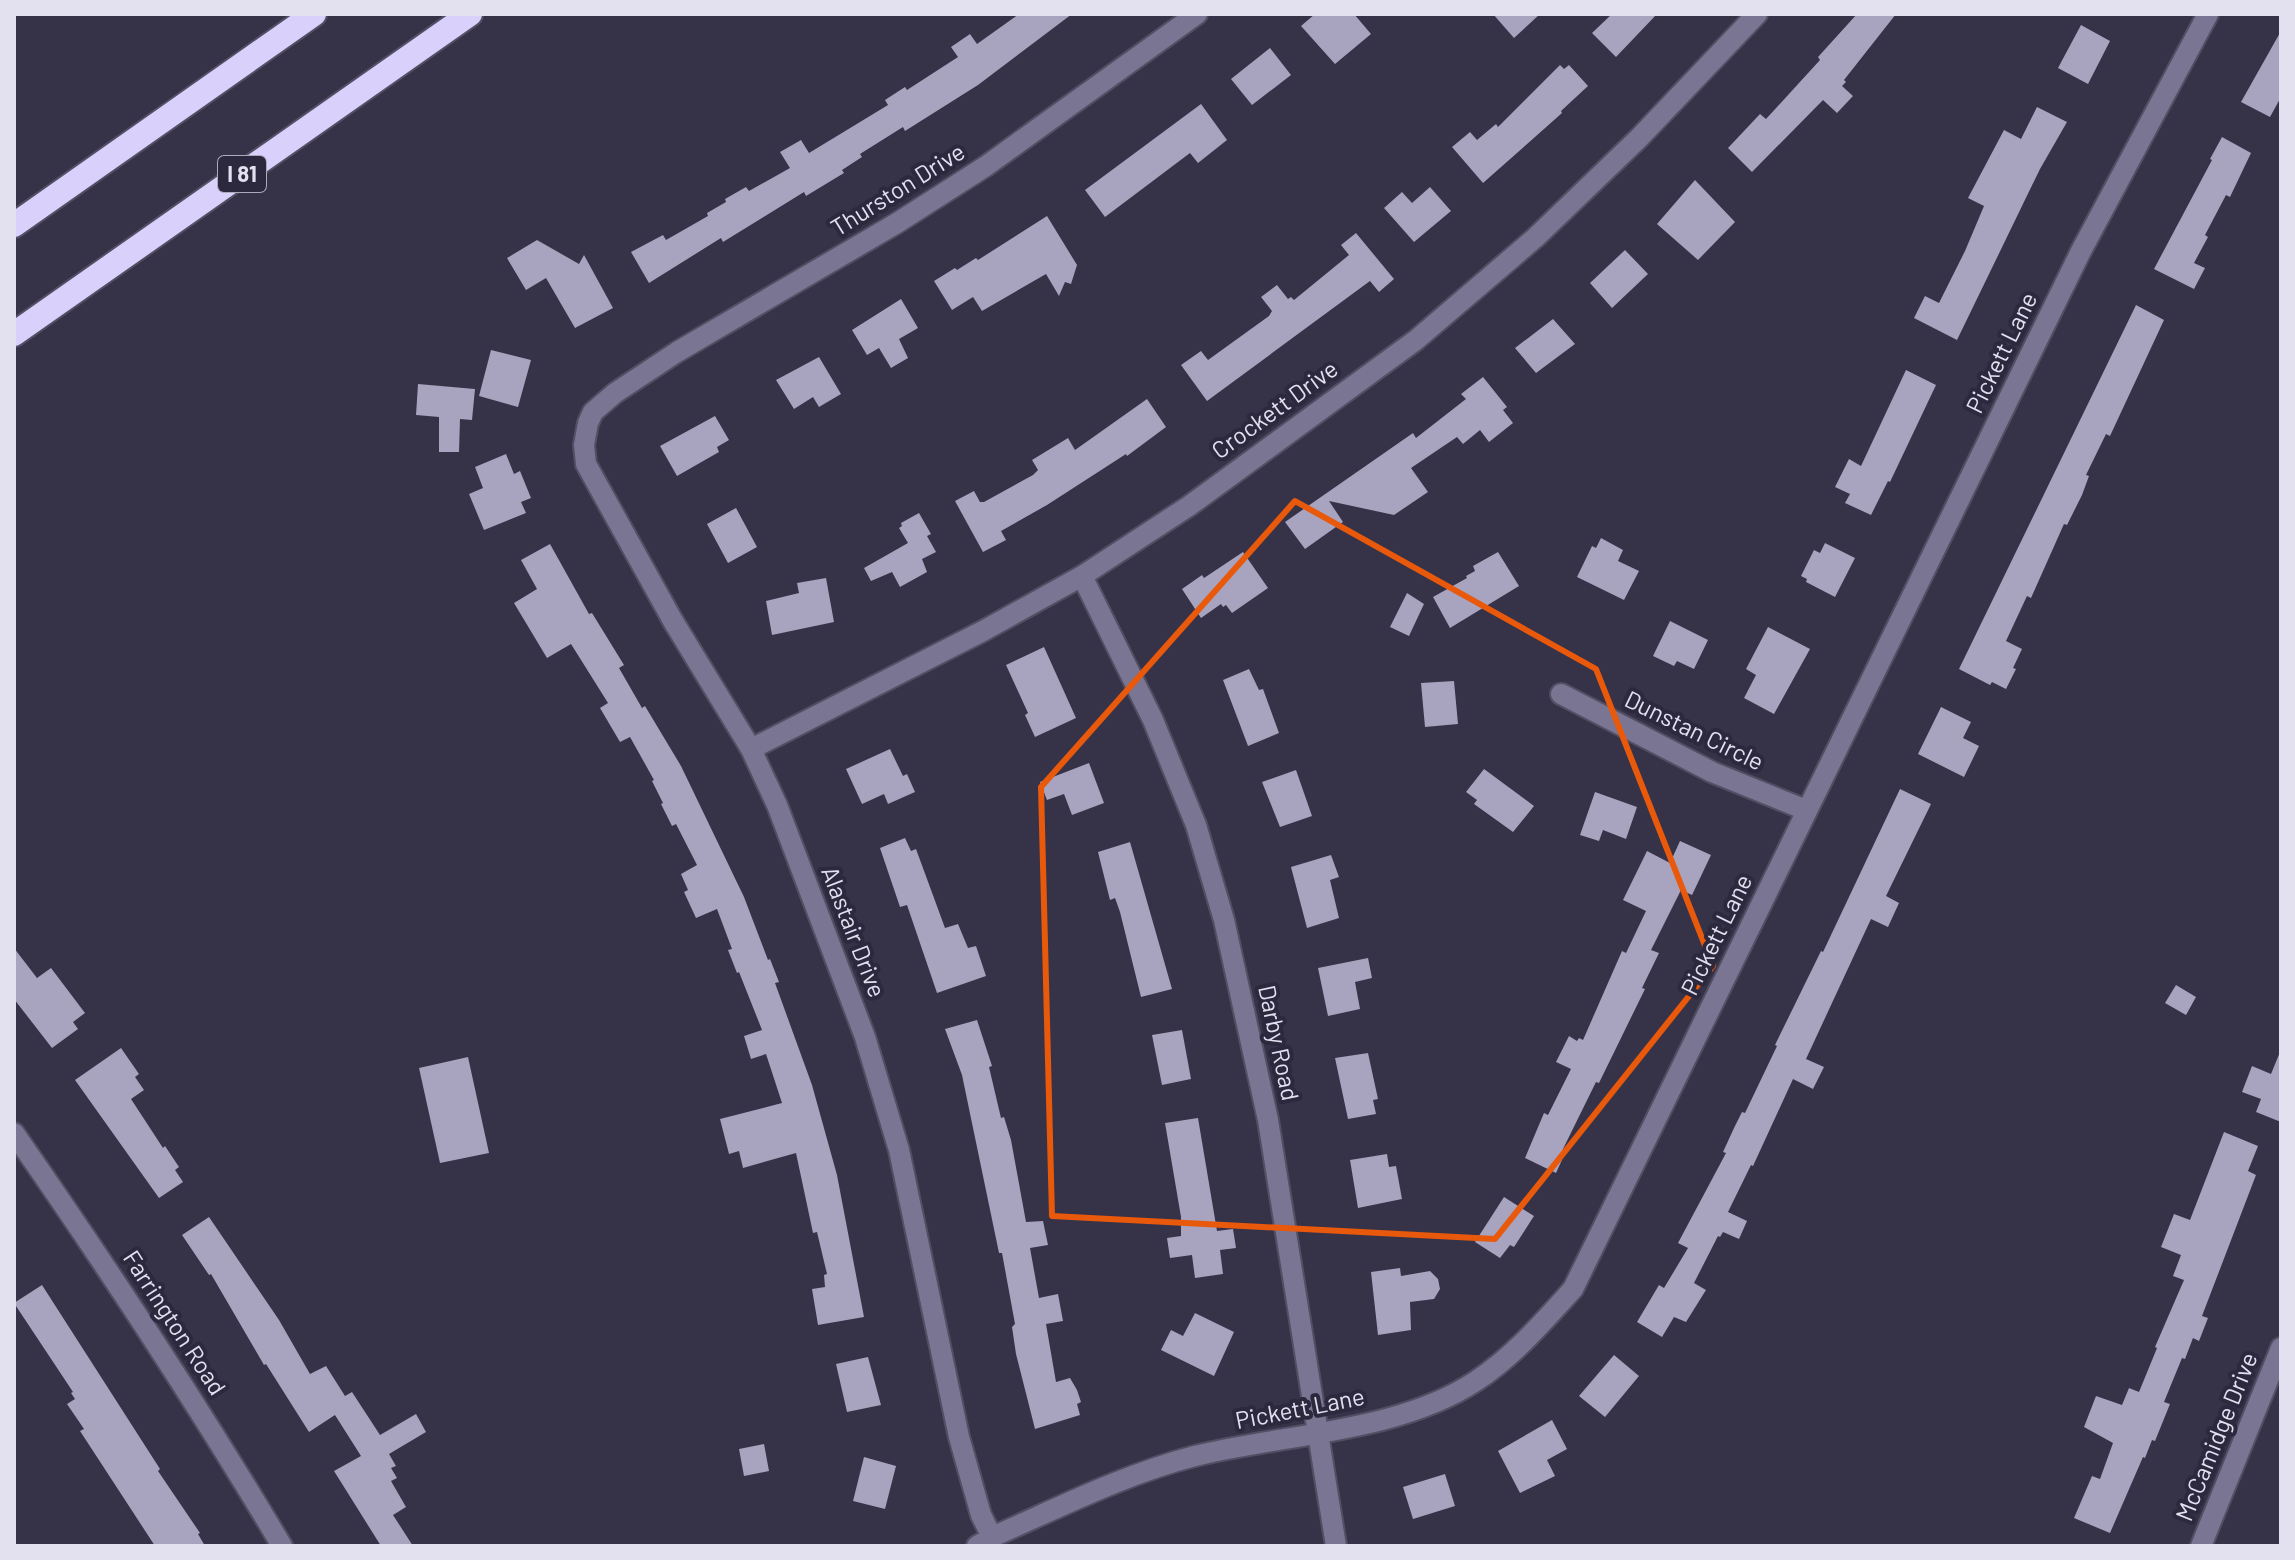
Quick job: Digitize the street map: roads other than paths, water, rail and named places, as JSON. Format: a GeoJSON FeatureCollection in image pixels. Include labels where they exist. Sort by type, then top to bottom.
{"type":"FeatureCollection","features":[{"type":"Feature","properties":{"kind":"highway"},"geometry":{"type":"LineString","coordinates":[[14,225],[314,14]]}},
{"type":"Feature","properties":{"kind":"highway","name":"I 81"},"geometry":{"type":"LineString","coordinates":[[14,334],[470,14]]}},
{"type":"Feature","properties":{"kind":"street","name":"Thurston Drive"},"geometry":{"type":"LineString","coordinates":[[615,393],[677,352],[897,223],[986,166],[1197,14]]}},
{"type":"Feature","properties":{"kind":"street","name":"Crockett Drive"},"geometry":{"type":"LineString","coordinates":[[751,749],[983,631],[1082,576],[1189,506],[1416,340],[1535,238],[1639,138],[1757,14]]}},
{"type":"Feature","properties":{"kind":"street","name":"Pickett Lane"},"geometry":{"type":"LineString","coordinates":[[985,1542],[1115,1484],[1194,1456],[1404,1414],[1442,1399],[1476,1381],[1526,1342],[1573,1289],[2081,251],[2208,14]]}},
{"type":"Feature","properties":{"kind":"street","name":"Alastair Drive"},"geometry":{"type":"LineString","coordinates":[[615,393],[593,412],[588,423],[584,445],[586,464],[673,621],[751,749],[777,805],[865,1037],[899,1150],[959,1437],[981,1515],[985,1542]]}},
{"type":"Feature","properties":{"kind":"street","name":"Darby Road"},"geometry":{"type":"LineString","coordinates":[[1082,576],[1159,733],[1196,825],[1224,920],[1268,1120],[1336,1546]]}},
{"type":"Feature","properties":{"kind":"street","name":"Dunstan Circle"},"geometry":{"type":"LineString","coordinates":[[1561,694],[1712,772],[1806,810]]}},
{"type":"Feature","properties":{"kind":"street","name":"Farrington Road"},"geometry":{"type":"LineString","coordinates":[[14,1133],[111,1272],[235,1466],[282,1546]]}},
{"type":"Feature","properties":{"kind":"street","name":"McCamidge Drive"},"geometry":{"type":"LineString","coordinates":[[2201,1546],[2281,1348]]}}]}
